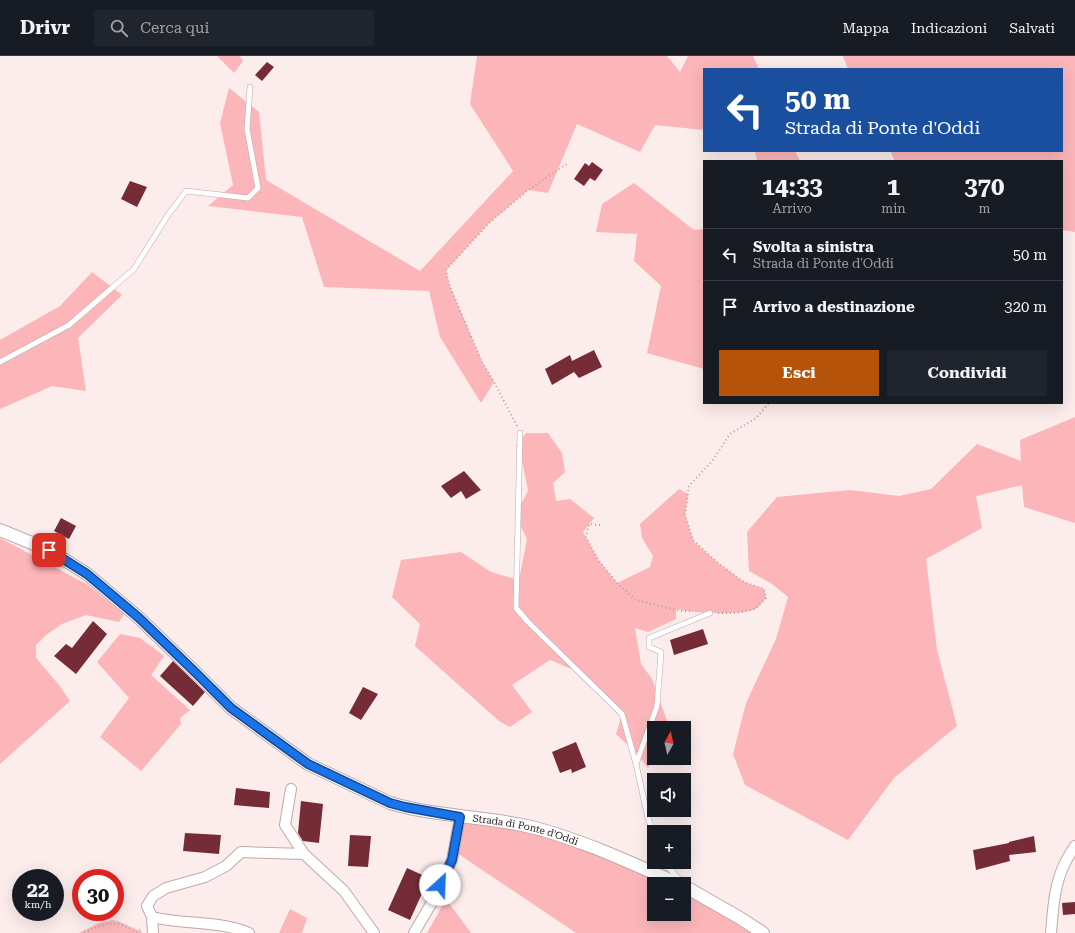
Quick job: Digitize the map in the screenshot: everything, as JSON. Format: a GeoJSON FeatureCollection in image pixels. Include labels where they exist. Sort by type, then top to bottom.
{"type":"FeatureCollection","features":[{"type":"Feature","properties":{"kind":"street","name":"Strada di Ponte d'Oddi"},"geometry":{"type":"LineString","coordinates":[[0,530],[49,550],[87,574],[138,617],[231,708],[308,764],[390,803],[460,817],[522,825],[555,833],[663,877]]}},
{"type":"Feature","properties":{"kind":"street"},"geometry":{"type":"LineString","coordinates":[[291,789],[285,825],[304,854],[344,891],[374,933]]}},
{"type":"Feature","properties":{"kind":"street"},"geometry":{"type":"LineString","coordinates":[[414,933],[435,897],[452,860],[460,817]]}},
{"type":"Feature","properties":{"kind":"street"},"geometry":{"type":"LineString","coordinates":[[1051,933],[1052,912],[1057,885],[1064,865],[1075,846]]}},
{"type":"Feature","properties":{"kind":"street"},"geometry":{"type":"LineString","coordinates":[[153,933],[152,917],[147,906],[154,896],[166,888],[205,877],[226,866],[240,852],[304,854]]}},
{"type":"Feature","properties":{"kind":"street","name":"Strada di Ponte d'Oddi"},"geometry":{"type":"LineString","coordinates":[[691,890],[742,919],[763,933]]}},
{"type":"Feature","properties":{"kind":"street"},"geometry":{"type":"LineString","coordinates":[[152,917],[165,920],[225,925],[249,933]]}},
{"type":"Feature","properties":{"kind":"lane"},"geometry":{"type":"LineString","coordinates":[[0,362],[68,325],[134,269],[168,215],[186,191],[248,198],[258,188],[247,129],[250,87]]}},
{"type":"Feature","properties":{"kind":"lane"},"geometry":{"type":"LineString","coordinates":[[520,433],[516,608],[528,622],[622,714],[651,825]]}},
{"type":"Feature","properties":{"kind":"lane"},"geometry":{"type":"LineString","coordinates":[[636,764],[658,706],[661,652],[649,647],[649,638],[710,613]]}},
{"type":"Feature","properties":{"kind":"lane"},"geometry":{"type":"LineString","coordinates":[[670,869],[676,877]]}},
{"type":"Feature","properties":{"kind":"path"},"geometry":{"type":"LineString","coordinates":[[520,433],[482,362],[449,284],[446,270],[489,222],[528,190],[567,164]]}},
{"type":"Feature","properties":{"kind":"path"},"geometry":{"type":"LineString","coordinates":[[600,525],[589,524],[586,537],[599,561],[617,584],[636,600],[681,611],[737,613],[755,609],[766,598],[764,589],[744,582],[718,563],[693,540],[685,515],[689,486],[713,460],[730,434],[756,418],[768,404]]}},
{"type":"Feature","properties":{"kind":"path"},"geometry":{"type":"LineString","coordinates":[[84,933],[100,925],[112,922],[136,933]]}},
{"type":"Feature","properties":{"kind":"shaded area"},"geometry":{"type":"Polygon","coordinates":[[[217,56],[240,56],[243,61],[234,73],[217,56]]]}},
{"type":"Feature","properties":{"kind":"shaded area"},"geometry":{"type":"Polygon","coordinates":[[[477,56],[667,56],[680,72],[688,56],[753,56],[759,68],[703,68],[703,130],[655,125],[640,152],[577,124],[548,193],[528,190],[489,223],[446,270],[449,284],[482,362],[494,382],[481,403],[440,337],[429,291],[324,287],[302,217],[208,206],[233,185],[220,123],[229,88],[259,112],[266,180],[420,271],[513,171],[470,104],[477,56]]]}},
{"type":"Feature","properties":{"kind":"shaded area"},"geometry":{"type":"Polygon","coordinates":[[[843,56],[1075,56],[1075,232],[1063,230],[1063,160],[894,160],[890,152],[1063,152],[1063,68],[848,68],[843,56]]]}},
{"type":"Feature","properties":{"kind":"shaded area"},"geometry":{"type":"Polygon","coordinates":[[[755,152],[796,152],[800,160],[757,160],[755,152]]]}},
{"type":"Feature","properties":{"kind":"shaded area"},"geometry":{"type":"Polygon","coordinates":[[[634,183],[694,230],[703,229],[703,369],[647,353],[661,286],[634,261],[637,234],[596,232],[602,204],[634,183]]]}},
{"type":"Feature","properties":{"kind":"shaded area"},"geometry":{"type":"Polygon","coordinates":[[[92,272],[122,295],[78,338],[86,391],[52,386],[0,409],[0,340],[60,306],[92,272]]]}},
{"type":"Feature","properties":{"kind":"shaded area"},"geometry":{"type":"Polygon","coordinates":[[[1075,417],[1075,523],[1024,507],[1022,485],[976,496],[982,528],[926,559],[937,650],[957,726],[894,778],[848,840],[745,785],[733,754],[746,703],[776,639],[788,597],[772,584],[749,571],[747,532],[777,497],[850,490],[899,496],[931,489],[977,444],[1021,461],[1020,440],[1075,417]]]}},
{"type":"Feature","properties":{"kind":"shaded area"},"geometry":{"type":"Polygon","coordinates":[[[526,433],[548,433],[562,453],[565,472],[553,483],[556,501],[570,499],[594,518],[583,532],[599,561],[617,583],[650,567],[653,556],[642,538],[640,524],[679,489],[688,494],[685,515],[694,542],[718,563],[744,582],[764,589],[766,598],[755,609],[739,613],[716,613],[693,612],[676,609],[676,619],[648,632],[635,628],[641,664],[652,679],[667,721],[647,721],[647,765],[649,765],[648,768],[636,753],[616,734],[622,714],[581,673],[550,660],[512,685],[532,712],[510,727],[499,721],[415,646],[420,624],[392,597],[401,560],[461,552],[491,572],[519,580],[527,539],[515,515],[528,491],[521,455],[516,445],[526,433]]]}},
{"type":"Feature","properties":{"kind":"shaded area"},"geometry":{"type":"Polygon","coordinates":[[[0,538],[88,585],[124,614],[119,622],[86,615],[62,624],[46,635],[36,645],[36,658],[59,685],[70,701],[0,764],[0,538]]]}},
{"type":"Feature","properties":{"kind":"shaded area"},"geometry":{"type":"Polygon","coordinates":[[[120,634],[140,638],[164,656],[151,675],[190,710],[180,718],[181,724],[141,771],[100,737],[129,698],[97,662],[120,634]]]}},
{"type":"Feature","properties":{"kind":"shaded area"},"geometry":{"type":"Polygon","coordinates":[[[460,817],[522,825],[660,877],[647,877],[647,921],[691,921],[691,890],[763,933],[576,933],[454,851],[460,817]]]}},
{"type":"Feature","properties":{"kind":"shaded area"},"geometry":{"type":"Polygon","coordinates":[[[446,899],[471,933],[427,933],[446,899]]]}},
{"type":"Feature","properties":{"kind":"shaded area"},"geometry":{"type":"Polygon","coordinates":[[[290,909],[307,918],[302,933],[279,933],[290,909]]]}},
{"type":"Feature","properties":{"kind":"shaded area"},"geometry":{"type":"Polygon","coordinates":[[[118,921],[142,933],[79,933],[99,923],[118,921]]]}},
{"type":"Feature","properties":{"kind":"building"},"geometry":{"type":"Polygon","coordinates":[[[267,62],[274,67],[262,81],[255,75],[267,62]]]}},
{"type":"Feature","properties":{"kind":"building"},"geometry":{"type":"Polygon","coordinates":[[[592,162],[603,170],[595,181],[590,178],[584,186],[574,179],[585,163],[589,166],[592,162]]]}},
{"type":"Feature","properties":{"kind":"building"},"geometry":{"type":"Polygon","coordinates":[[[130,181],[147,187],[137,207],[121,199],[130,181]]]}},
{"type":"Feature","properties":{"kind":"building"},"geometry":{"type":"Polygon","coordinates":[[[594,350],[602,367],[579,378],[574,372],[552,385],[545,369],[570,355],[572,361],[594,350]]]}},
{"type":"Feature","properties":{"kind":"building"},"geometry":{"type":"Polygon","coordinates":[[[464,471],[481,490],[466,499],[461,491],[451,498],[441,486],[464,471]]]}},
{"type":"Feature","properties":{"kind":"building"},"geometry":{"type":"Polygon","coordinates":[[[61,518],[76,526],[69,539],[54,531],[61,518]]]}},
{"type":"Feature","properties":{"kind":"building"},"geometry":{"type":"Polygon","coordinates":[[[93,621],[107,634],[76,674],[54,656],[66,644],[72,648],[93,621]]]}},
{"type":"Feature","properties":{"kind":"building"},"geometry":{"type":"Polygon","coordinates":[[[703,629],[708,644],[674,655],[670,640],[703,629]]]}},
{"type":"Feature","properties":{"kind":"building"},"geometry":{"type":"Polygon","coordinates":[[[173,661],[205,692],[193,706],[160,676],[173,661]]]}},
{"type":"Feature","properties":{"kind":"building"},"geometry":{"type":"Polygon","coordinates":[[[363,687],[378,694],[361,720],[349,713],[363,687]]]}},
{"type":"Feature","properties":{"kind":"building"},"geometry":{"type":"Polygon","coordinates":[[[576,742],[586,767],[572,773],[571,769],[560,773],[552,752],[576,742]]]}},
{"type":"Feature","properties":{"kind":"building"},"geometry":{"type":"Polygon","coordinates":[[[236,788],[270,792],[269,808],[234,805],[236,788]]]}},
{"type":"Feature","properties":{"kind":"building"},"geometry":{"type":"Polygon","coordinates":[[[301,801],[323,804],[319,843],[303,841],[298,833],[301,801]]]}},
{"type":"Feature","properties":{"kind":"building"},"geometry":{"type":"Polygon","coordinates":[[[185,833],[221,835],[219,854],[183,851],[185,833]]]}},
{"type":"Feature","properties":{"kind":"building"},"geometry":{"type":"Polygon","coordinates":[[[350,835],[371,836],[368,867],[348,866],[350,835]]]}},
{"type":"Feature","properties":{"kind":"building"},"geometry":{"type":"Polygon","coordinates":[[[1034,836],[1036,852],[1009,855],[1010,861],[976,870],[973,850],[1009,843],[1034,836]]]}},
{"type":"Feature","properties":{"kind":"building"},"geometry":{"type":"Polygon","coordinates":[[[407,868],[429,878],[410,920],[388,910],[407,868]]]}},
{"type":"Feature","properties":{"kind":"building"},"geometry":{"type":"Polygon","coordinates":[[[1075,902],[1075,914],[1063,915],[1062,903],[1075,902]]]}},
{"type":"Feature","properties":{"kind":"route"},"geometry":{"type":"LineString","coordinates":[[49,550],[87,574],[138,617],[231,708],[308,764],[390,803],[460,817],[452,860],[440,885]]}}]}
